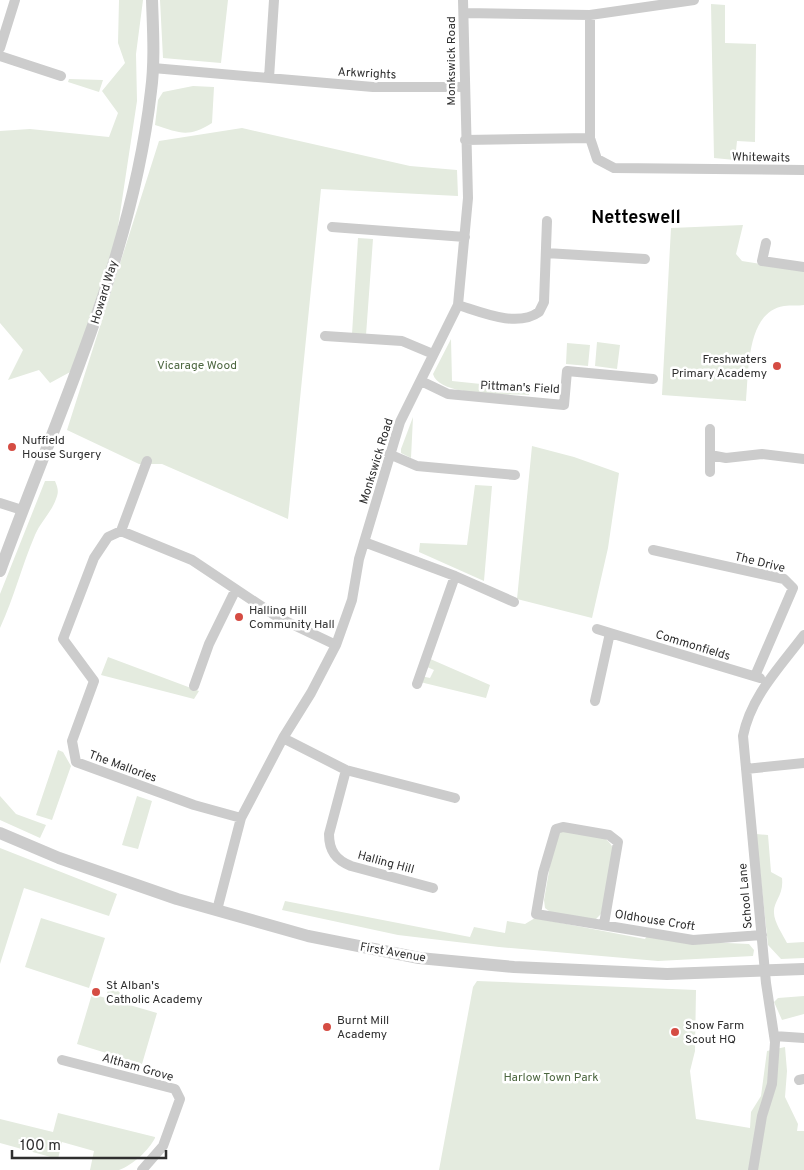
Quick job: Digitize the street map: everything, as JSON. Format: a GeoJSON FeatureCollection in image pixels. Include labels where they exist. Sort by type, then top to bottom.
{"type":"FeatureCollection","features":[{"type":"Feature","properties":{"kind":"street"},"geometry":{"type":"LineString","coordinates":[[0,48],[15,0]]}},
{"type":"Feature","properties":{"kind":"street","name":"Howard Way"},"geometry":{"type":"LineString","coordinates":[[0,571],[100,311],[128,214],[139,163],[153,68],[152,0]]}},
{"type":"Feature","properties":{"kind":"street"},"geometry":{"type":"LineString","coordinates":[[270,78],[274,0]]}},
{"type":"Feature","properties":{"kind":"street","name":"Monkswick Road"},"geometry":{"type":"LineString","coordinates":[[217,910],[241,818],[283,738],[312,693],[336,646],[352,600],[364,542],[400,421],[458,305],[468,198],[465,140],[463,0]]}},
{"type":"Feature","properties":{"kind":"street"},"geometry":{"type":"LineString","coordinates":[[464,13],[590,15],[694,0]]}},
{"type":"Feature","properties":{"kind":"street"},"geometry":{"type":"LineString","coordinates":[[465,140],[590,138],[590,15]]}},
{"type":"Feature","properties":{"kind":"street"},"geometry":{"type":"LineString","coordinates":[[0,56],[61,76]]}},
{"type":"Feature","properties":{"kind":"street","name":"Arkwrights"},"geometry":{"type":"LineString","coordinates":[[153,68],[373,87],[464,88]]}},
{"type":"Feature","properties":{"kind":"street","name":"Whitewaits"},"geometry":{"type":"LineString","coordinates":[[590,138],[597,160],[614,168],[804,170]]}},
{"type":"Feature","properties":{"kind":"street"},"geometry":{"type":"LineString","coordinates":[[458,305],[497,317],[526,318],[540,312],[544,302],[547,221]]}},
{"type":"Feature","properties":{"kind":"street"},"geometry":{"type":"LineString","coordinates":[[332,227],[465,238]]}},
{"type":"Feature","properties":{"kind":"street"},"geometry":{"type":"LineString","coordinates":[[766,242],[762,261],[804,267]]}},
{"type":"Feature","properties":{"kind":"street"},"geometry":{"type":"LineString","coordinates":[[546,253],[645,258]]}},
{"type":"Feature","properties":{"kind":"street"},"geometry":{"type":"LineString","coordinates":[[325,336],[402,341],[432,354]]}},
{"type":"Feature","properties":{"kind":"street","name":"Pittman's Field"},"geometry":{"type":"LineString","coordinates":[[421,381],[448,394],[564,404],[567,371],[653,379]]}},
{"type":"Feature","properties":{"kind":"street"},"geometry":{"type":"LineString","coordinates":[[710,429],[710,472]]}},
{"type":"Feature","properties":{"kind":"street"},"geometry":{"type":"LineString","coordinates":[[389,454],[417,466],[516,475]]}},
{"type":"Feature","properties":{"kind":"street"},"geometry":{"type":"LineString","coordinates":[[710,455],[726,458],[762,454],[804,459]]}},
{"type":"Feature","properties":{"kind":"street"},"geometry":{"type":"LineString","coordinates":[[147,461],[121,531],[192,560],[235,591],[279,618],[336,646]]}},
{"type":"Feature","properties":{"kind":"street"},"geometry":{"type":"LineString","coordinates":[[0,503],[22,510]]}},
{"type":"Feature","properties":{"kind":"street","name":"The Mallories"},"geometry":{"type":"LineString","coordinates":[[121,531],[108,537],[94,558],[63,639],[94,681],[72,741],[76,762],[194,805],[241,818]]}},
{"type":"Feature","properties":{"kind":"street"},"geometry":{"type":"LineString","coordinates":[[364,542],[455,576],[514,602]]}},
{"type":"Feature","properties":{"kind":"street","name":"The Drive"},"geometry":{"type":"LineString","coordinates":[[653,550],[784,580],[793,588],[755,676]]}},
{"type":"Feature","properties":{"kind":"street"},"geometry":{"type":"LineString","coordinates":[[417,684],[455,576]]}},
{"type":"Feature","properties":{"kind":"street"},"geometry":{"type":"LineString","coordinates":[[194,686],[209,644],[235,591]]}},
{"type":"Feature","properties":{"kind":"street","name":"Commonfields"},"geometry":{"type":"LineString","coordinates":[[597,629],[768,680]]}},
{"type":"Feature","properties":{"kind":"street"},"geometry":{"type":"LineString","coordinates":[[595,701],[610,633]]}},
{"type":"Feature","properties":{"kind":"street","name":"School Lane"},"geometry":{"type":"LineString","coordinates":[[753,1170],[762,1116],[772,1084],[774,1036],[765,972],[743,736],[746,721],[752,707],[768,680],[804,635]]}},
{"type":"Feature","properties":{"kind":"street"},"geometry":{"type":"LineString","coordinates":[[283,738],[346,770],[455,798]]}},
{"type":"Feature","properties":{"kind":"street"},"geometry":{"type":"LineString","coordinates":[[746,769],[804,763]]}},
{"type":"Feature","properties":{"kind":"street","name":"Halling Hill"},"geometry":{"type":"LineString","coordinates":[[346,770],[329,834],[329,845],[334,855],[341,862],[352,866],[433,888]]}},
{"type":"Feature","properties":{"kind":"street","name":"Oldhouse Croft"},"geometry":{"type":"LineString","coordinates":[[604,924],[618,842],[609,835],[563,827],[556,828],[543,873],[536,914],[694,940],[762,935]]}},
{"type":"Feature","properties":{"kind":"street","name":"First Avenue"},"geometry":{"type":"LineString","coordinates":[[0,833],[59,858],[136,885],[217,910],[308,936],[419,958],[514,967],[667,974],[765,972],[804,969]]}},
{"type":"Feature","properties":{"kind":"street"},"geometry":{"type":"LineString","coordinates":[[774,1036],[804,1038]]}},
{"type":"Feature","properties":{"kind":"street","name":"Altham Grove"},"geometry":{"type":"LineString","coordinates":[[62,1060],[175,1089],[180,1098],[163,1146],[146,1168],[142,1170]]}},
{"type":"Feature","properties":{"kind":"green space"},"geometry":{"type":"Polygon","coordinates":[[[119,0],[143,0],[136,54],[137,101],[116,240],[72,371],[50,383],[39,370],[8,380],[23,350],[0,323],[0,131],[30,129],[109,137],[118,113],[102,91],[125,63],[118,43],[119,0]]]}},
{"type":"Feature","properties":{"kind":"green space"},"geometry":{"type":"Polygon","coordinates":[[[160,0],[228,0],[221,63],[163,58],[160,0]]]}},
{"type":"Feature","properties":{"kind":"green space"},"geometry":{"type":"Polygon","coordinates":[[[711,4],[725,5],[725,43],[756,44],[755,142],[737,141],[735,160],[714,158],[711,4]]]}},
{"type":"Feature","properties":{"kind":"green space"},"geometry":{"type":"Polygon","coordinates":[[[69,79],[103,80],[99,92],[68,82],[69,79]]]}},
{"type":"Feature","properties":{"kind":"green space"},"geometry":{"type":"Polygon","coordinates":[[[193,86],[214,87],[212,123],[196,131],[184,133],[155,125],[158,100],[163,92],[193,86]]]}},
{"type":"Feature","properties":{"kind":"green space","name":"Vicarage Wood"},"geometry":{"type":"Polygon","coordinates":[[[242,128],[410,166],[457,170],[458,196],[321,189],[288,519],[162,464],[139,464],[67,430],[159,141],[242,128]]]}},
{"type":"Feature","properties":{"kind":"green space"},"geometry":{"type":"Polygon","coordinates":[[[743,225],[736,254],[742,261],[804,271],[804,305],[784,306],[772,311],[762,319],[756,331],[749,360],[746,401],[662,395],[671,228],[743,225]]]}},
{"type":"Feature","properties":{"kind":"green space"},"geometry":{"type":"Polygon","coordinates":[[[358,238],[373,239],[366,335],[352,334],[358,238]]]}},
{"type":"Feature","properties":{"kind":"green space"},"geometry":{"type":"Polygon","coordinates":[[[451,339],[452,381],[530,389],[529,395],[476,393],[448,387],[438,381],[433,374],[451,339]]]}},
{"type":"Feature","properties":{"kind":"green space"},"geometry":{"type":"Polygon","coordinates":[[[597,342],[620,345],[617,369],[595,366],[597,342]]]}},
{"type":"Feature","properties":{"kind":"green space"},"geometry":{"type":"Polygon","coordinates":[[[567,343],[590,345],[588,366],[566,364],[567,343]]]}},
{"type":"Feature","properties":{"kind":"green space"},"geometry":{"type":"Polygon","coordinates":[[[413,417],[411,458],[401,453],[401,449],[413,417]]]}},
{"type":"Feature","properties":{"kind":"green space"},"geometry":{"type":"Polygon","coordinates":[[[532,446],[574,457],[619,473],[608,548],[592,618],[517,599],[532,446]]]}},
{"type":"Feature","properties":{"kind":"green space"},"geometry":{"type":"Polygon","coordinates":[[[45,481],[55,481],[58,490],[57,497],[35,535],[0,628],[0,594],[45,481]]]}},
{"type":"Feature","properties":{"kind":"green space"},"geometry":{"type":"Polygon","coordinates":[[[475,485],[492,486],[484,581],[419,552],[420,543],[467,545],[475,485]]]}},
{"type":"Feature","properties":{"kind":"green space"},"geometry":{"type":"Polygon","coordinates":[[[108,657],[199,691],[194,699],[101,675],[108,657]]]}},
{"type":"Feature","properties":{"kind":"green space"},"geometry":{"type":"Polygon","coordinates":[[[428,658],[490,685],[486,698],[420,682],[421,676],[430,678],[434,670],[425,666],[428,658]]]}},
{"type":"Feature","properties":{"kind":"green space"},"geometry":{"type":"Polygon","coordinates":[[[58,750],[63,752],[71,766],[52,820],[36,815],[58,750]]]}},
{"type":"Feature","properties":{"kind":"green space"},"geometry":{"type":"Polygon","coordinates":[[[0,796],[16,814],[46,825],[40,838],[0,820],[0,796]]]}},
{"type":"Feature","properties":{"kind":"green space"},"geometry":{"type":"Polygon","coordinates":[[[137,796],[152,801],[138,849],[122,845],[137,796]]]}},
{"type":"Feature","properties":{"kind":"green space"},"geometry":{"type":"Polygon","coordinates":[[[567,829],[600,836],[606,839],[614,850],[601,914],[593,922],[553,914],[545,908],[544,900],[554,842],[559,833],[567,829]]]}},
{"type":"Feature","properties":{"kind":"green space"},"geometry":{"type":"Polygon","coordinates":[[[756,834],[768,835],[771,872],[782,878],[780,894],[774,909],[775,920],[787,943],[804,942],[804,958],[781,959],[768,945],[756,834]]]}},
{"type":"Feature","properties":{"kind":"green space"},"geometry":{"type":"Polygon","coordinates":[[[0,848],[117,894],[109,916],[24,888],[0,964],[0,848]]]}},
{"type":"Feature","properties":{"kind":"green space"},"geometry":{"type":"Polygon","coordinates":[[[285,901],[470,937],[474,927],[505,933],[507,921],[525,924],[535,918],[645,939],[647,936],[684,941],[749,944],[754,950],[753,956],[658,961],[499,947],[398,935],[282,910],[285,901]]]}},
{"type":"Feature","properties":{"kind":"green space"},"geometry":{"type":"Polygon","coordinates":[[[41,918],[105,938],[89,988],[25,967],[41,918]]]}},
{"type":"Feature","properties":{"kind":"green space","name":"Harlow Town Park"},"geometry":{"type":"Polygon","coordinates":[[[477,981],[696,990],[695,1051],[690,1071],[696,1119],[750,1128],[751,1112],[761,1096],[767,1051],[785,1047],[787,1071],[785,1097],[798,1124],[797,1131],[804,1131],[804,1170],[439,1170],[473,987],[477,981]]]}},
{"type":"Feature","properties":{"kind":"green space"},"geometry":{"type":"Polygon","coordinates":[[[117,982],[120,985],[118,991],[122,995],[121,1000],[111,998],[107,993],[111,984],[117,982]]]}},
{"type":"Feature","properties":{"kind":"green space"},"geometry":{"type":"Polygon","coordinates":[[[92,994],[157,1013],[142,1064],[77,1044],[92,994]]]}},
{"type":"Feature","properties":{"kind":"green space"},"geometry":{"type":"Polygon","coordinates":[[[804,996],[804,1014],[782,1020],[774,1002],[778,998],[804,996]]]}},
{"type":"Feature","properties":{"kind":"green space"},"geometry":{"type":"Polygon","coordinates":[[[58,1113],[155,1138],[140,1157],[130,1165],[119,1170],[90,1170],[94,1151],[62,1142],[58,1159],[0,1143],[0,1119],[53,1132],[58,1113]]]}},
{"type":"Feature","properties":{"kind":"place","name":"Freshwaters Primary Academy"},"geometry":{"type":"Point","coordinates":[777,366]}},
{"type":"Feature","properties":{"kind":"place","name":"Nuffield House Surgery"},"geometry":{"type":"Point","coordinates":[12,447]}},
{"type":"Feature","properties":{"kind":"place","name":"Halling Hill Community Hall"},"geometry":{"type":"Point","coordinates":[239,617]}},
{"type":"Feature","properties":{"kind":"place","name":"St Alban's Catholic Academy"},"geometry":{"type":"Point","coordinates":[96,992]}},
{"type":"Feature","properties":{"kind":"place","name":"Burnt Mill Academy"},"geometry":{"type":"Point","coordinates":[327,1027]}},
{"type":"Feature","properties":{"kind":"place","name":"Snow Farm Scout HQ"},"geometry":{"type":"Point","coordinates":[675,1032]}},
{"type":"Feature","properties":{"kind":"district","name":"Netteswell"},"geometry":{"type":"Point","coordinates":[636,217]}}]}
